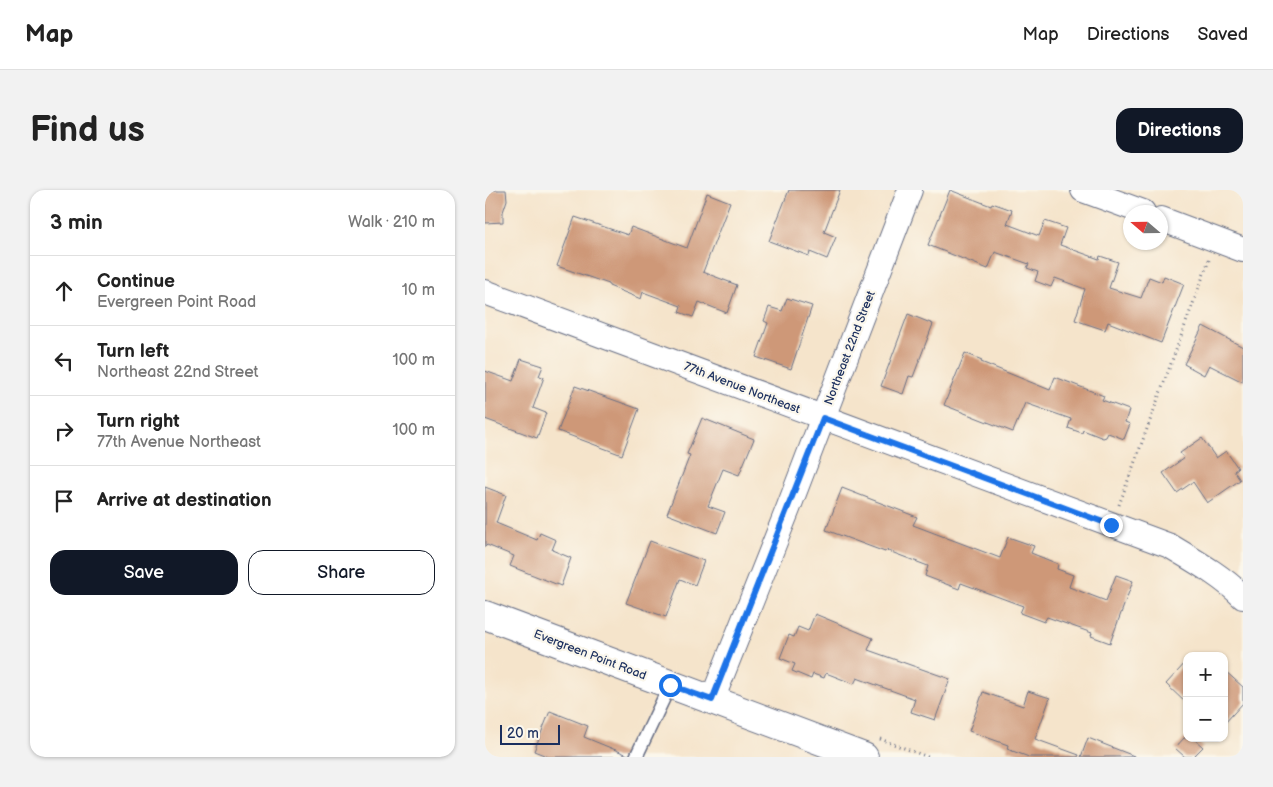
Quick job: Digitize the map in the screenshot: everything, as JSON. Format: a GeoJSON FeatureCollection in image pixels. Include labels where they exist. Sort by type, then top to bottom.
{"type":"FeatureCollection","features":[{"type":"Feature","properties":{"kind":"street","name":"Northeast 22nd Street"},"geometry":{"type":"LineString","coordinates":[[712,700],[823,418],[909,190]]}},
{"type":"Feature","properties":{"kind":"street"},"geometry":{"type":"LineString","coordinates":[[1083,190],[1124,205]]}},
{"type":"Feature","properties":{"kind":"street"},"geometry":{"type":"LineString","coordinates":[[1168,222],[1243,250]]}},
{"type":"Feature","properties":{"kind":"street","name":"77th Avenue Northeast"},"geometry":{"type":"LineString","coordinates":[[485,292],[1170,546],[1209,569],[1235,588],[1243,597]]}},
{"type":"Feature","properties":{"kind":"street","name":"Evergreen Point Road"},"geometry":{"type":"LineString","coordinates":[[485,615],[864,757]]}},
{"type":"Feature","properties":{"kind":"lane"},"geometry":{"type":"LineString","coordinates":[[636,757],[670,685]]}},
{"type":"Feature","properties":{"kind":"path"},"geometry":{"type":"LineString","coordinates":[[1111,525],[1216,240]]}},
{"type":"Feature","properties":{"kind":"building"},"geometry":{"type":"Polygon","coordinates":[[[485,190],[506,190],[507,200],[503,212],[503,222],[485,223],[485,190]]]}},
{"type":"Feature","properties":{"kind":"building"},"geometry":{"type":"Polygon","coordinates":[[[789,190],[840,190],[824,232],[836,237],[827,259],[810,252],[809,256],[769,241],[789,190]]]}},
{"type":"Feature","properties":{"kind":"building"},"geometry":{"type":"Polygon","coordinates":[[[950,190],[991,206],[992,203],[1012,210],[1007,224],[1039,236],[1045,221],[1066,228],[1060,245],[1099,259],[1100,256],[1118,262],[1109,288],[1141,298],[1149,277],[1162,282],[1164,276],[1184,284],[1161,343],[1108,322],[1105,330],[1075,320],[1085,289],[1055,278],[1051,287],[1035,281],[1038,272],[1027,268],[1029,264],[995,252],[988,269],[928,245],[950,190]]]}},
{"type":"Feature","properties":{"kind":"building"},"geometry":{"type":"Polygon","coordinates":[[[707,193],[730,202],[703,272],[737,285],[727,313],[699,302],[693,317],[679,312],[681,306],[643,292],[641,299],[609,286],[609,284],[557,266],[575,217],[628,235],[631,227],[687,248],[707,193]]]}},
{"type":"Feature","properties":{"kind":"building"},"geometry":{"type":"Polygon","coordinates":[[[787,298],[812,306],[791,369],[756,357],[768,323],[764,321],[769,307],[782,311],[787,298]]]}},
{"type":"Feature","properties":{"kind":"building"},"geometry":{"type":"Polygon","coordinates":[[[908,314],[933,324],[913,377],[909,376],[903,394],[881,386],[908,314]]]}},
{"type":"Feature","properties":{"kind":"building"},"geometry":{"type":"Polygon","coordinates":[[[1203,326],[1243,347],[1243,382],[1209,365],[1204,375],[1184,364],[1203,326]]]}},
{"type":"Feature","properties":{"kind":"building"},"geometry":{"type":"Polygon","coordinates":[[[965,353],[982,360],[981,362],[1050,390],[1055,377],[1104,396],[1102,400],[1129,410],[1125,422],[1130,424],[1124,439],[1108,433],[1103,438],[1083,430],[1082,433],[1068,428],[1071,419],[1025,403],[1013,432],[944,405],[965,353]]]}},
{"type":"Feature","properties":{"kind":"building"},"geometry":{"type":"Polygon","coordinates":[[[521,359],[543,366],[539,376],[544,377],[533,408],[546,413],[537,438],[485,419],[485,371],[513,381],[521,359]]]}},
{"type":"Feature","properties":{"kind":"building"},"geometry":{"type":"Polygon","coordinates":[[[575,386],[639,409],[622,455],[558,431],[575,386]]]}},
{"type":"Feature","properties":{"kind":"building"},"geometry":{"type":"Polygon","coordinates":[[[702,418],[754,439],[739,475],[723,469],[708,506],[725,512],[717,533],[667,514],[690,455],[687,454],[702,418]]]}},
{"type":"Feature","properties":{"kind":"building"},"geometry":{"type":"Polygon","coordinates":[[[1202,438],[1216,458],[1226,451],[1238,468],[1234,471],[1240,480],[1207,503],[1193,482],[1177,493],[1163,473],[1184,458],[1180,453],[1202,438]]]}},
{"type":"Feature","properties":{"kind":"building"},"geometry":{"type":"Polygon","coordinates":[[[485,487],[506,495],[496,523],[537,540],[540,533],[556,540],[552,550],[571,558],[561,586],[510,566],[514,556],[487,545],[485,547],[485,487]]]}},
{"type":"Feature","properties":{"kind":"building"},"geometry":{"type":"Polygon","coordinates":[[[842,488],[917,517],[913,525],[1000,558],[1008,537],[1034,546],[1031,553],[1058,564],[1057,569],[1073,575],[1069,587],[1106,601],[1116,575],[1133,581],[1110,643],[1091,636],[1092,633],[1047,617],[1044,622],[1020,613],[1023,606],[961,583],[959,589],[925,576],[928,566],[826,530],[842,488]]]}},
{"type":"Feature","properties":{"kind":"building"},"geometry":{"type":"Polygon","coordinates":[[[650,541],[704,561],[695,585],[680,579],[666,617],[626,603],[650,541]]]}},
{"type":"Feature","properties":{"kind":"building"},"geometry":{"type":"Polygon","coordinates":[[[815,614],[873,638],[868,650],[950,679],[935,720],[911,712],[915,699],[857,678],[854,684],[826,673],[824,678],[813,674],[811,679],[792,671],[795,664],[780,658],[789,635],[794,637],[798,627],[808,631],[815,614]]]}},
{"type":"Feature","properties":{"kind":"building"},"geometry":{"type":"Polygon","coordinates":[[[1183,665],[1183,700],[1166,684],[1183,665]]]}},
{"type":"Feature","properties":{"kind":"building"},"geometry":{"type":"Polygon","coordinates":[[[1228,674],[1243,687],[1243,703],[1228,720],[1228,674]]]}},
{"type":"Feature","properties":{"kind":"building"},"geometry":{"type":"Polygon","coordinates":[[[1028,691],[1050,698],[1035,739],[1079,755],[1078,757],[1029,757],[1007,749],[1008,745],[969,731],[983,692],[1023,706],[1028,691]]]}},
{"type":"Feature","properties":{"kind":"building"},"geometry":{"type":"Polygon","coordinates":[[[550,711],[588,726],[584,737],[628,755],[628,757],[549,757],[534,751],[550,711]]]}},
{"type":"Feature","properties":{"kind":"building"},"geometry":{"type":"Polygon","coordinates":[[[1088,738],[1134,756],[1134,757],[1081,757],[1088,738]]]}},
{"type":"Feature","properties":{"kind":"building"},"geometry":{"type":"Polygon","coordinates":[[[1183,739],[1183,742],[1197,742],[1203,747],[1193,757],[1185,757],[1175,748],[1183,739]]]}},
{"type":"Feature","properties":{"kind":"route"},"geometry":{"type":"LineString","coordinates":[[670,685],[712,700],[823,418],[1111,525]]}}]}
